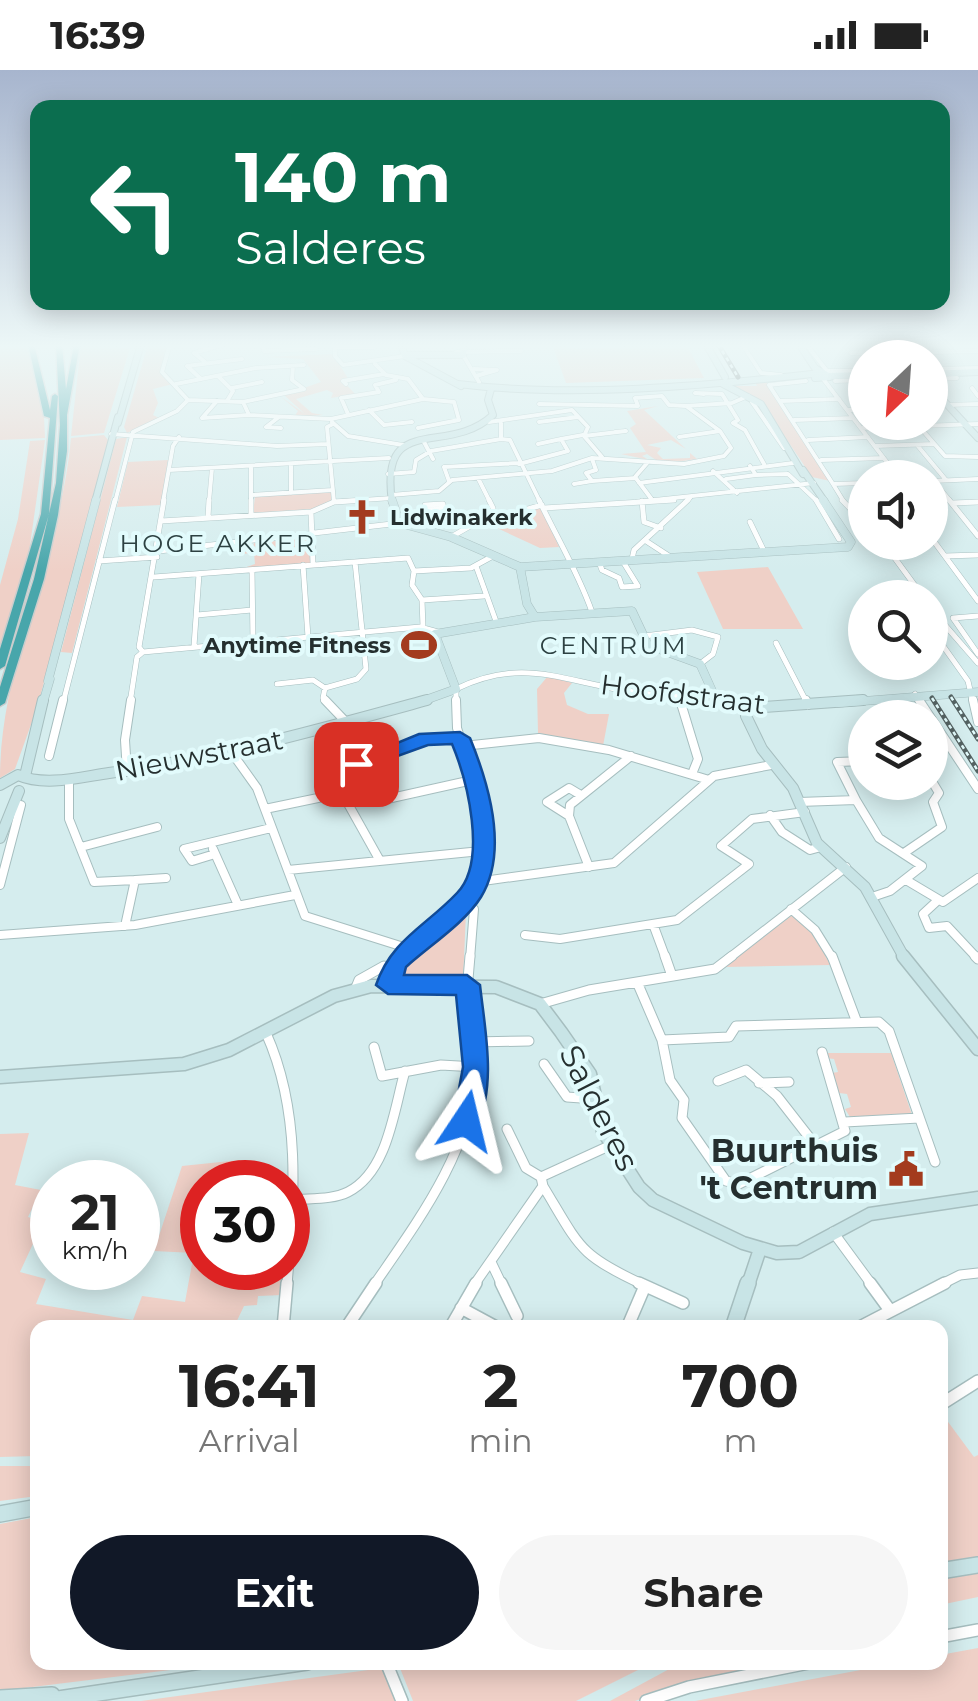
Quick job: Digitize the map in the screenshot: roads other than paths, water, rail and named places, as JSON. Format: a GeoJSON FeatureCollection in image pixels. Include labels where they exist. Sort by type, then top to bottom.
{"type":"FeatureCollection","features":[{"type":"Feature","properties":{"kind":"highway"},"geometry":{"type":"LineString","coordinates":[[49,420],[53,448]]}},
{"type":"Feature","properties":{"kind":"highway"},"geometry":{"type":"LineString","coordinates":[[0,666],[46,514],[52,420]]}},
{"type":"Feature","properties":{"kind":"highway"},"geometry":{"type":"LineString","coordinates":[[0,703],[54,514],[63,420]]}},
{"type":"Feature","properties":{"kind":"street"},"geometry":{"type":"LineString","coordinates":[[25,779],[28,749],[117,420]]}},
{"type":"Feature","properties":{"kind":"street"},"geometry":{"type":"LineString","coordinates":[[49,756],[129,435],[154,420]]}},
{"type":"Feature","properties":{"kind":"street"},"geometry":{"type":"LineString","coordinates":[[274,420],[266,427],[281,428]]}},
{"type":"Feature","properties":{"kind":"street"},"geometry":{"type":"LineString","coordinates":[[323,420],[332,421],[348,436],[402,445],[457,420]]}},
{"type":"Feature","properties":{"kind":"street"},"geometry":{"type":"LineString","coordinates":[[379,420],[384,425],[412,422],[433,459]]}},
{"type":"Feature","properties":{"kind":"street"},"geometry":{"type":"LineString","coordinates":[[420,434],[468,432],[488,422],[523,420]]}},
{"type":"Feature","properties":{"kind":"street"},"geometry":{"type":"LineString","coordinates":[[539,422],[549,420]]}},
{"type":"Feature","properties":{"kind":"street"},"geometry":{"type":"LineString","coordinates":[[581,420],[588,428],[583,436]]}},
{"type":"Feature","properties":{"kind":"street"},"geometry":{"type":"LineString","coordinates":[[705,420],[720,431],[731,448]]}},
{"type":"Feature","properties":{"kind":"street"},"geometry":{"type":"LineString","coordinates":[[738,420],[732,423],[745,430],[764,464]]}},
{"type":"Feature","properties":{"kind":"street"},"geometry":{"type":"LineString","coordinates":[[726,478],[788,474],[796,470],[766,420]]}},
{"type":"Feature","properties":{"kind":"street"},"geometry":{"type":"LineString","coordinates":[[771,420],[822,499],[841,537]]}},
{"type":"Feature","properties":{"kind":"street"},"geometry":{"type":"LineString","coordinates":[[794,420],[837,495],[848,506]]}},
{"type":"Feature","properties":{"kind":"street"},"geometry":{"type":"LineString","coordinates":[[962,420],[978,438]]}},
{"type":"Feature","properties":{"kind":"street"},"geometry":{"type":"LineString","coordinates":[[332,421],[327,427],[334,502]]}},
{"type":"Feature","properties":{"kind":"street"},"geometry":{"type":"LineString","coordinates":[[500,439],[501,423]]}},
{"type":"Feature","properties":{"kind":"street"},"geometry":{"type":"LineString","coordinates":[[948,424],[978,424]]}},
{"type":"Feature","properties":{"kind":"street"},"geometry":{"type":"LineString","coordinates":[[679,437],[720,431]]}},
{"type":"Feature","properties":{"kind":"street"},"geometry":{"type":"LineString","coordinates":[[538,444],[614,432]]}},
{"type":"Feature","properties":{"kind":"street"},"geometry":{"type":"LineString","coordinates":[[113,435],[277,446],[328,444]]}},
{"type":"Feature","properties":{"kind":"street"},"geometry":{"type":"LineString","coordinates":[[583,436],[602,458]]}},
{"type":"Feature","properties":{"kind":"street"},"geometry":{"type":"LineString","coordinates":[[143,652],[139,647],[158,554],[169,470],[179,437]]}},
{"type":"Feature","properties":{"kind":"street"},"geometry":{"type":"LineString","coordinates":[[808,440],[848,438]]}},
{"type":"Feature","properties":{"kind":"street"},"geometry":{"type":"LineString","coordinates":[[442,504],[444,468],[519,463],[570,450],[561,439]]}},
{"type":"Feature","properties":{"kind":"street"},"geometry":{"type":"LineString","coordinates":[[388,474],[414,472],[416,460],[431,451],[510,440],[570,563],[578,571],[592,612]]}},
{"type":"Feature","properties":{"kind":"street"},"geometry":{"type":"LineString","coordinates":[[871,440],[884,458]]}},
{"type":"Feature","properties":{"kind":"street"},"geometry":{"type":"LineString","coordinates":[[931,440],[948,457],[978,457]]}},
{"type":"Feature","properties":{"kind":"street"},"geometry":{"type":"LineString","coordinates":[[876,446],[934,444]]}},
{"type":"Feature","properties":{"kind":"street"},"geometry":{"type":"LineString","coordinates":[[400,524],[388,474],[391,457],[402,445]]}},
{"type":"Feature","properties":{"kind":"street"},"geometry":{"type":"LineString","coordinates":[[916,445],[929,460]]}},
{"type":"Feature","properties":{"kind":"street"},"geometry":{"type":"LineString","coordinates":[[162,521],[311,512],[334,502],[524,474],[617,455],[672,464],[724,456],[731,448],[754,447]]}},
{"type":"Feature","properties":{"kind":"street"},"geometry":{"type":"LineString","coordinates":[[724,456],[737,466]]}},
{"type":"Feature","properties":{"kind":"street"},"geometry":{"type":"LineString","coordinates":[[169,470],[391,457]]}},
{"type":"Feature","properties":{"kind":"street"},"geometry":{"type":"LineString","coordinates":[[820,460],[884,458]]}},
{"type":"Feature","properties":{"kind":"street"},"geometry":{"type":"LineString","coordinates":[[592,459],[596,470],[586,472],[592,481]]}},
{"type":"Feature","properties":{"kind":"street"},"geometry":{"type":"LineString","coordinates":[[637,480],[648,462]]}},
{"type":"Feature","properties":{"kind":"street"},"geometry":{"type":"LineString","coordinates":[[574,484],[793,462]]}},
{"type":"Feature","properties":{"kind":"street"},"geometry":{"type":"LineString","coordinates":[[291,464],[291,493]]}},
{"type":"Feature","properties":{"kind":"street"},"geometry":{"type":"LineString","coordinates":[[672,464],[682,475]]}},
{"type":"Feature","properties":{"kind":"street"},"geometry":{"type":"LineString","coordinates":[[251,466],[251,515]]}},
{"type":"Feature","properties":{"kind":"street"},"geometry":{"type":"LineString","coordinates":[[750,466],[757,477]]}},
{"type":"Feature","properties":{"kind":"street"},"geometry":{"type":"LineString","coordinates":[[208,518],[212,468]]}},
{"type":"Feature","properties":{"kind":"street"},"geometry":{"type":"LineString","coordinates":[[712,471],[736,493]]}},
{"type":"Feature","properties":{"kind":"street"},"geometry":{"type":"LineString","coordinates":[[99,562],[400,524],[452,538],[520,567],[848,547],[851,542],[841,537],[816,500],[788,474]]}},
{"type":"Feature","properties":{"kind":"street"},"geometry":{"type":"LineString","coordinates":[[478,478],[494,508]]}},
{"type":"Feature","properties":{"kind":"street"},"geometry":{"type":"LineString","coordinates":[[948,480],[978,479]]}},
{"type":"Feature","properties":{"kind":"street"},"geometry":{"type":"LineString","coordinates":[[637,480],[653,501]]}},
{"type":"Feature","properties":{"kind":"street"},"geometry":{"type":"LineString","coordinates":[[452,538],[472,526],[543,506],[642,502],[812,484]]}},
{"type":"Feature","properties":{"kind":"street"},"geometry":{"type":"LineString","coordinates":[[834,484],[848,484]]}},
{"type":"Feature","properties":{"kind":"street"},"geometry":{"type":"LineString","coordinates":[[252,496],[333,490]]}},
{"type":"Feature","properties":{"kind":"street"},"geometry":{"type":"LineString","coordinates":[[627,559],[690,498]]}},
{"type":"Feature","properties":{"kind":"street"},"geometry":{"type":"LineString","coordinates":[[948,499],[978,536]]}},
{"type":"Feature","properties":{"kind":"street"},"geometry":{"type":"LineString","coordinates":[[642,502],[644,522],[661,528]]}},
{"type":"Feature","properties":{"kind":"street"},"geometry":{"type":"LineString","coordinates":[[952,503],[977,504]]}},
{"type":"Feature","properties":{"kind":"street"},"geometry":{"type":"LineString","coordinates":[[311,512],[313,564]]}},
{"type":"Feature","properties":{"kind":"street"},"geometry":{"type":"LineString","coordinates":[[416,524],[460,520],[472,526]]}},
{"type":"Feature","properties":{"kind":"street"},"geometry":{"type":"LineString","coordinates":[[750,522],[764,552]]}},
{"type":"Feature","properties":{"kind":"street"},"geometry":{"type":"LineString","coordinates":[[646,541],[669,556]]}},
{"type":"Feature","properties":{"kind":"street"},"geometry":{"type":"LineString","coordinates":[[948,556],[978,555]]}},
{"type":"Feature","properties":{"kind":"street"},"geometry":{"type":"LineString","coordinates":[[414,571],[476,566],[493,556]]}},
{"type":"Feature","properties":{"kind":"street"},"geometry":{"type":"LineString","coordinates":[[154,577],[408,558],[414,571],[412,585],[422,600],[424,627]]}},
{"type":"Feature","properties":{"kind":"street"},"geometry":{"type":"LineString","coordinates":[[599,562],[602,570],[619,578],[622,587],[638,586],[627,559]]}},
{"type":"Feature","properties":{"kind":"street"},"geometry":{"type":"LineString","coordinates":[[948,560],[978,601]]}},
{"type":"Feature","properties":{"kind":"street"},"geometry":{"type":"LineString","coordinates":[[324,688],[363,675],[364,632],[355,562]]}},
{"type":"Feature","properties":{"kind":"street"},"geometry":{"type":"LineString","coordinates":[[304,565],[308,637]]}},
{"type":"Feature","properties":{"kind":"street"},"geometry":{"type":"LineString","coordinates":[[476,566],[497,624]]}},
{"type":"Feature","properties":{"kind":"street"},"geometry":{"type":"LineString","coordinates":[[520,567],[517,572],[526,604],[535,617]]}},
{"type":"Feature","properties":{"kind":"street"},"geometry":{"type":"LineString","coordinates":[[252,570],[252,642]]}},
{"type":"Feature","properties":{"kind":"street"},"geometry":{"type":"LineString","coordinates":[[194,646],[200,574]]}},
{"type":"Feature","properties":{"kind":"street"},"geometry":{"type":"LineString","coordinates":[[966,585],[978,584]]}},
{"type":"Feature","properties":{"kind":"street"},"geometry":{"type":"LineString","coordinates":[[422,600],[484,596]]}},
{"type":"Feature","properties":{"kind":"street"},"geometry":{"type":"LineString","coordinates":[[197,614],[252,610]]}},
{"type":"Feature","properties":{"kind":"street"},"geometry":{"type":"LineString","coordinates":[[128,772],[128,710],[137,656],[143,652],[424,627],[438,632],[535,617],[632,611],[653,648],[700,664],[715,696]]}},
{"type":"Feature","properties":{"kind":"street"},"geometry":{"type":"LineString","coordinates":[[978,616],[953,618],[978,654]]}},
{"type":"Feature","properties":{"kind":"street"},"geometry":{"type":"LineString","coordinates":[[644,636],[700,630],[714,634],[718,638],[713,654],[700,664]]}},
{"type":"Feature","properties":{"kind":"street"},"geometry":{"type":"LineString","coordinates":[[388,985],[396,962],[464,902],[476,882],[482,851],[484,812],[476,778],[461,742],[456,688],[435,641],[438,632]]}},
{"type":"Feature","properties":{"kind":"street"},"geometry":{"type":"LineString","coordinates":[[948,632],[956,634],[978,663]]}},
{"type":"Feature","properties":{"kind":"street"},"geometry":{"type":"LineString","coordinates":[[776,643],[808,705]]}},
{"type":"Feature","properties":{"kind":"street"},"geometry":{"type":"LineString","coordinates":[[54,658],[75,656]]}},
{"type":"Feature","properties":{"kind":"street"},"geometry":{"type":"LineString","coordinates":[[948,656],[959,664],[974,691],[978,722]]}},
{"type":"Feature","properties":{"kind":"street","name":"Hoofdstraat"},"geometry":{"type":"LineString","coordinates":[[456,688],[497,672],[540,669],[614,690],[678,697],[715,696],[745,703],[808,705],[974,691]]}},
{"type":"Feature","properties":{"kind":"street"},"geometry":{"type":"LineString","coordinates":[[277,684],[308,678],[324,688]]}},
{"type":"Feature","properties":{"kind":"street"},"geometry":{"type":"LineString","coordinates":[[324,688],[323,698],[346,722]]}},
{"type":"Feature","properties":{"kind":"street","name":"Nieuwstraat"},"geometry":{"type":"LineString","coordinates":[[25,779],[70,779],[128,772],[232,752],[456,688]]}},
{"type":"Feature","properties":{"kind":"street"},"geometry":{"type":"LineString","coordinates":[[915,694],[978,789]]}},
{"type":"Feature","properties":{"kind":"street"},"geometry":{"type":"LineString","coordinates":[[678,697],[698,760],[692,774]]}},
{"type":"Feature","properties":{"kind":"street"},"geometry":{"type":"LineString","coordinates":[[745,703],[746,716],[771,765],[793,788],[821,846],[846,866],[872,897],[904,959],[978,1048]]}},
{"type":"Feature","properties":{"kind":"street"},"geometry":{"type":"LineString","coordinates":[[327,760],[347,753],[358,768],[426,739],[461,742],[538,738],[630,756],[709,780]]}},
{"type":"Feature","properties":{"kind":"street"},"geometry":{"type":"LineString","coordinates":[[232,752],[257,788],[305,916],[410,949]]}},
{"type":"Feature","properties":{"kind":"street"},"geometry":{"type":"LineString","coordinates":[[568,816],[579,794],[630,756]]}},
{"type":"Feature","properties":{"kind":"street"},"geometry":{"type":"LineString","coordinates":[[848,762],[837,762],[848,784]]}},
{"type":"Feature","properties":{"kind":"street"},"geometry":{"type":"LineString","coordinates":[[476,882],[617,861],[709,780],[771,765]]}},
{"type":"Feature","properties":{"kind":"street"},"geometry":{"type":"LineString","coordinates":[[386,799],[476,778]]}},
{"type":"Feature","properties":{"kind":"street"},"geometry":{"type":"LineString","coordinates":[[6,788],[25,779]]}},
{"type":"Feature","properties":{"kind":"street"},"geometry":{"type":"LineString","coordinates":[[6,788],[25,779]]}},
{"type":"Feature","properties":{"kind":"street"},"geometry":{"type":"LineString","coordinates":[[70,779],[69,819],[94,882],[166,878]]}},
{"type":"Feature","properties":{"kind":"street"},"geometry":{"type":"LineString","coordinates":[[6,788],[3,830],[15,828]]}},
{"type":"Feature","properties":{"kind":"street"},"geometry":{"type":"LineString","coordinates":[[579,794],[569,788],[546,802],[568,816],[589,866]]}},
{"type":"Feature","properties":{"kind":"street"},"geometry":{"type":"LineString","coordinates":[[265,809],[342,793],[379,860]]}},
{"type":"Feature","properties":{"kind":"street"},"geometry":{"type":"LineString","coordinates":[[525,935],[560,939],[677,920],[749,864],[721,846],[752,819],[856,800],[879,838],[922,866],[906,880],[872,897]]}},
{"type":"Feature","properties":{"kind":"street"},"geometry":{"type":"LineString","coordinates":[[904,853],[942,827],[934,800]]}},
{"type":"Feature","properties":{"kind":"street"},"geometry":{"type":"LineString","coordinates":[[0,885],[22,805]]}},
{"type":"Feature","properties":{"kind":"street"},"geometry":{"type":"LineString","coordinates":[[770,815],[782,832],[810,850],[821,846]]}},
{"type":"Feature","properties":{"kind":"street"},"geometry":{"type":"LineString","coordinates":[[81,848],[157,826]]}},
{"type":"Feature","properties":{"kind":"street"},"geometry":{"type":"LineString","coordinates":[[215,854],[192,861],[184,849],[271,828]]}},
{"type":"Feature","properties":{"kind":"street"},"geometry":{"type":"LineString","coordinates":[[208,841],[238,906]]}},
{"type":"Feature","properties":{"kind":"street"},"geometry":{"type":"LineString","coordinates":[[288,870],[482,851]]}},
{"type":"Feature","properties":{"kind":"street"},"geometry":{"type":"LineString","coordinates":[[0,1077],[184,1064],[266,1033],[355,990],[388,985],[468,982],[506,990],[540,1004],[715,969],[846,866]]}},
{"type":"Feature","properties":{"kind":"street"},"geometry":{"type":"LineString","coordinates":[[906,880],[936,902],[943,902],[978,878]]}},
{"type":"Feature","properties":{"kind":"street"},"geometry":{"type":"LineString","coordinates":[[126,926],[134,880]]}},
{"type":"Feature","properties":{"kind":"street"},"geometry":{"type":"LineString","coordinates":[[0,935],[126,926],[295,895]]}},
{"type":"Feature","properties":{"kind":"street"},"geometry":{"type":"LineString","coordinates":[[351,1320],[444,1176],[465,1126],[476,1067],[468,982],[474,909],[464,902]]}},
{"type":"Feature","properties":{"kind":"street"},"geometry":{"type":"LineString","coordinates":[[936,902],[922,914],[929,928],[947,926],[978,959]]}},
{"type":"Feature","properties":{"kind":"street"},"geometry":{"type":"LineString","coordinates":[[791,909],[814,925],[842,976],[856,1020]]}},
{"type":"Feature","properties":{"kind":"street"},"geometry":{"type":"LineString","coordinates":[[652,924],[672,976]]}},
{"type":"Feature","properties":{"kind":"street"},"geometry":{"type":"LineString","coordinates":[[355,990],[358,980],[384,966]]}},
{"type":"Feature","properties":{"kind":"street"},"geometry":{"type":"LineString","coordinates":[[638,982],[662,1040],[670,1080],[684,1100],[682,1118],[726,1181],[738,1184],[845,1131],[822,1052]]}},
{"type":"Feature","properties":{"kind":"street","name":"Salderes"},"geometry":{"type":"LineString","coordinates":[[540,1004],[590,1074],[603,1132],[653,1200],[760,1249],[798,1252],[890,1209],[978,1198]]}},
{"type":"Feature","properties":{"kind":"street"},"geometry":{"type":"LineString","coordinates":[[662,1040],[729,1037],[736,1026],[879,1022],[889,1031],[935,1162]]}},
{"type":"Feature","properties":{"kind":"street"},"geometry":{"type":"LineString","coordinates":[[266,1033],[276,1050],[290,1128],[291,1160]]}},
{"type":"Feature","properties":{"kind":"street"},"geometry":{"type":"LineString","coordinates":[[472,1042],[529,1041]]}},
{"type":"Feature","properties":{"kind":"street"},"geometry":{"type":"LineString","coordinates":[[374,1047],[382,1076],[441,1065],[476,1067]]}},
{"type":"Feature","properties":{"kind":"street"},"geometry":{"type":"LineString","coordinates":[[544,1064],[567,1097],[596,1099]]}},
{"type":"Feature","properties":{"kind":"street"},"geometry":{"type":"LineString","coordinates":[[718,1081],[746,1070],[777,1096],[816,1146]]}},
{"type":"Feature","properties":{"kind":"street"},"geometry":{"type":"LineString","coordinates":[[310,1198],[344,1194],[360,1186],[379,1154],[405,1071]]}},
{"type":"Feature","properties":{"kind":"street"},"geometry":{"type":"LineString","coordinates":[[758,1083],[790,1082]]}},
{"type":"Feature","properties":{"kind":"street"},"geometry":{"type":"LineString","coordinates":[[845,1122],[918,1118]]}},
{"type":"Feature","properties":{"kind":"street"},"geometry":{"type":"LineString","coordinates":[[507,1129],[526,1168],[542,1182],[580,1248],[594,1262],[683,1303]]}},
{"type":"Feature","properties":{"kind":"street"},"geometry":{"type":"LineString","coordinates":[[454,1320],[542,1182],[612,1144]]}},
{"type":"Feature","properties":{"kind":"street"},"geometry":{"type":"LineString","coordinates":[[834,1232],[889,1308]]}},
{"type":"Feature","properties":{"kind":"street"},"geometry":{"type":"LineString","coordinates":[[736,1320],[760,1249]]}},
{"type":"Feature","properties":{"kind":"street"},"geometry":{"type":"LineString","coordinates":[[490,1262],[517,1316]]}},
{"type":"Feature","properties":{"kind":"street"},"geometry":{"type":"LineString","coordinates":[[876,1320],[889,1308],[960,1275],[978,1273]]}},
{"type":"Feature","properties":{"kind":"street"},"geometry":{"type":"LineString","coordinates":[[631,1320],[645,1286]]}},
{"type":"Feature","properties":{"kind":"street"},"geometry":{"type":"LineString","coordinates":[[284,1320],[286,1290]]}},
{"type":"Feature","properties":{"kind":"street"},"geometry":{"type":"LineString","coordinates":[[461,1308],[483,1320]]}},
{"type":"Feature","properties":{"kind":"street"},"geometry":{"type":"LineString","coordinates":[[948,1400],[978,1382]]}},
{"type":"Feature","properties":{"kind":"street"},"geometry":{"type":"LineString","coordinates":[[0,1514],[30,1508]]}},
{"type":"Feature","properties":{"kind":"street"},"geometry":{"type":"LineString","coordinates":[[948,1570],[978,1565]]}},
{"type":"Feature","properties":{"kind":"street"},"geometry":{"type":"LineString","coordinates":[[948,1636],[978,1630]]}},
{"type":"Feature","properties":{"kind":"street"},"geometry":{"type":"LineString","coordinates":[[0,1698],[68,1695],[249,1670]]}},
{"type":"Feature","properties":{"kind":"street"},"geometry":{"type":"LineString","coordinates":[[389,1670],[402,1701]]}},
{"type":"Feature","properties":{"kind":"street"},"geometry":{"type":"LineString","coordinates":[[646,1701],[690,1687],[774,1670]]}},
{"type":"Feature","properties":{"kind":"street"},"geometry":{"type":"LineString","coordinates":[[45,1701],[68,1695]]}},
{"type":"Feature","properties":{"kind":"railway"},"geometry":{"type":"LineString","coordinates":[[951,697],[978,739]]}},
{"type":"Feature","properties":{"kind":"railway"},"geometry":{"type":"LineString","coordinates":[[932,698],[978,771]]}},
{"type":"Feature","properties":{"kind":"place","name":"Lidwinakerk"},"geometry":{"type":"Point","coordinates":[362,517]}},
{"type":"Feature","properties":{"kind":"place","name":"Anytime Fitness"},"geometry":{"type":"Point","coordinates":[419,645]}},
{"type":"Feature","properties":{"kind":"place","name":"Buurthuis 't Centrum"},"geometry":{"type":"Point","coordinates":[906,1169]}},
{"type":"Feature","properties":{"kind":"district","name":"HOGE AKKER"},"geometry":{"type":"Point","coordinates":[218,543]}},
{"type":"Feature","properties":{"kind":"district","name":"CENTRUM"},"geometry":{"type":"Point","coordinates":[614,645]}}]}
